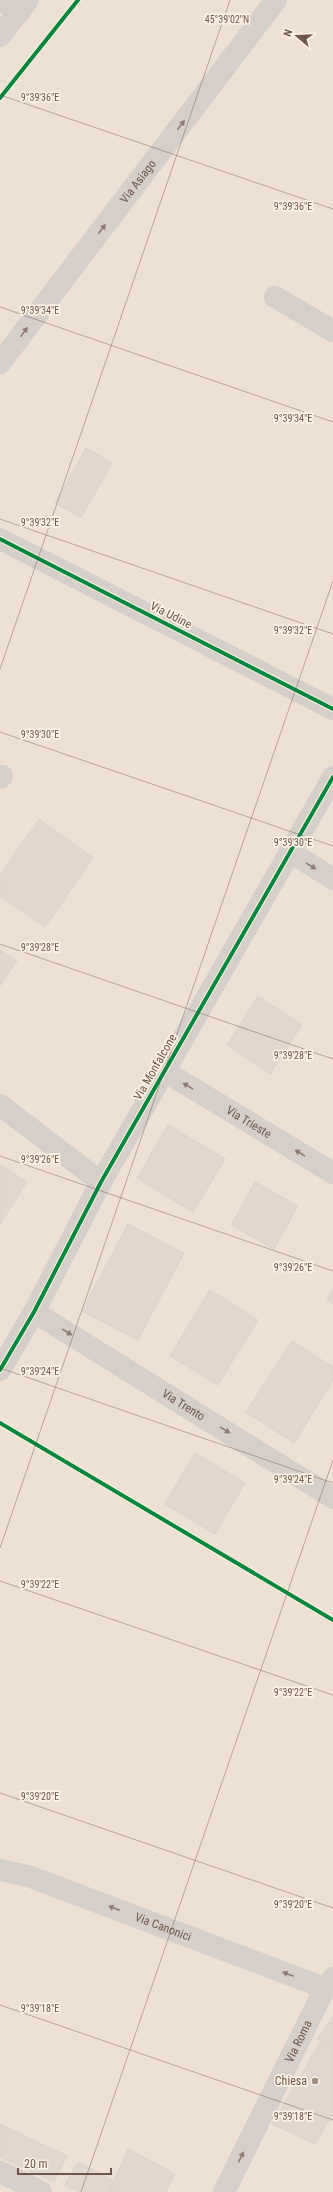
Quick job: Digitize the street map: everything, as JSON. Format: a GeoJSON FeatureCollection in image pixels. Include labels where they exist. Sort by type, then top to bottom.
{"type":"FeatureCollection","features":[{"type":"Feature","properties":{"kind":"street","name":"Via Asiago"},"geometry":{"type":"LineString","coordinates":[[0,363],[276,0]]}},
{"type":"Feature","properties":{"kind":"street"},"geometry":{"type":"LineString","coordinates":[[0,36],[17,4]]}},
{"type":"Feature","properties":{"kind":"street"},"geometry":{"type":"LineString","coordinates":[[275,297],[333,331]]}},
{"type":"Feature","properties":{"kind":"street","name":"Via Udine"},"geometry":{"type":"LineString","coordinates":[[0,539],[333,709]]}},
{"type":"Feature","properties":{"kind":"street","name":"Via Monfalcone"},"geometry":{"type":"LineString","coordinates":[[0,1370],[34,1312],[101,1182],[333,777]]}},
{"type":"Feature","properties":{"kind":"street"},"geometry":{"type":"LineString","coordinates":[[290,852],[333,879]]}},
{"type":"Feature","properties":{"kind":"street","name":"Via Trieste"},"geometry":{"type":"LineString","coordinates":[[164,1071],[333,1173]]}},
{"type":"Feature","properties":{"kind":"street"},"geometry":{"type":"LineString","coordinates":[[0,1105],[101,1182]]}},
{"type":"Feature","properties":{"kind":"street","name":"Via Trento"},"geometry":{"type":"LineString","coordinates":[[34,1312],[333,1498]]}},
{"type":"Feature","properties":{"kind":"street","name":"Via Canonici"},"geometry":{"type":"LineString","coordinates":[[0,1870],[28,1876],[329,1983]]}},
{"type":"Feature","properties":{"kind":"street","name":"Via Roma"},"geometry":{"type":"LineString","coordinates":[[224,2192],[329,1983]]}},
{"type":"Feature","properties":{"kind":"street"},"geometry":{"type":"LineString","coordinates":[[0,2172],[41,2192]]}},
{"type":"Feature","properties":{"kind":"shaded area"},"geometry":{"type":"Polygon","coordinates":[[[0,0],[333,0],[333,2192],[0,2192],[0,0]]]}},
{"type":"Feature","properties":{"kind":"building"},"geometry":{"type":"Polygon","coordinates":[[[86,448],[112,463],[81,518],[55,503],[86,448]]]}},
{"type":"Feature","properties":{"kind":"building"},"geometry":{"type":"Polygon","coordinates":[[[39,819],[93,858],[45,927],[0,896],[0,875],[39,819]]]}},
{"type":"Feature","properties":{"kind":"building"},"geometry":{"type":"Polygon","coordinates":[[[0,950],[17,961],[0,986],[0,950]]]}},
{"type":"Feature","properties":{"kind":"building"},"geometry":{"type":"Polygon","coordinates":[[[258,996],[302,1025],[270,1074],[227,1045],[258,996]]]}},
{"type":"Feature","properties":{"kind":"building"},"geometry":{"type":"Polygon","coordinates":[[[168,1125],[225,1159],[193,1212],[137,1178],[168,1125]]]}},
{"type":"Feature","properties":{"kind":"building"},"geometry":{"type":"Polygon","coordinates":[[[0,1164],[27,1182],[0,1224],[0,1164]]]}},
{"type":"Feature","properties":{"kind":"building"},"geometry":{"type":"Polygon","coordinates":[[[255,1182],[298,1206],[274,1249],[231,1225],[255,1182]]]}},
{"type":"Feature","properties":{"kind":"building"},"geometry":{"type":"Polygon","coordinates":[[[128,1224],[184,1253],[138,1340],[82,1311],[128,1224]]]}},
{"type":"Feature","properties":{"kind":"building"},"geometry":{"type":"Polygon","coordinates":[[[210,1290],[258,1320],[218,1385],[170,1356],[210,1290]]]}},
{"type":"Feature","properties":{"kind":"building"},"geometry":{"type":"Polygon","coordinates":[[[333,1290],[333,1304],[327,1299],[333,1290]]]}},
{"type":"Feature","properties":{"kind":"building"},"geometry":{"type":"Polygon","coordinates":[[[292,1341],[333,1367],[333,1381],[294,1443],[246,1412],[292,1341]]]}},
{"type":"Feature","properties":{"kind":"building"},"geometry":{"type":"Polygon","coordinates":[[[195,1453],[245,1483],[215,1534],[165,1504],[195,1453]]]}},
{"type":"Feature","properties":{"kind":"building"},"geometry":{"type":"Polygon","coordinates":[[[333,2017],[333,2048],[317,2039],[333,2017]]]}},
{"type":"Feature","properties":{"kind":"building","name":"Chiesa"},"geometry":{"type":"Polygon","coordinates":[[[321,2041],[333,2048],[333,2114],[315,2144],[272,2124],[321,2041]]]}},
{"type":"Feature","properties":{"kind":"building"},"geometry":{"type":"Polygon","coordinates":[[[0,2124],[67,2156],[54,2182],[0,2157],[0,2124]]]}},
{"type":"Feature","properties":{"kind":"building"},"geometry":{"type":"Polygon","coordinates":[[[128,2149],[175,2174],[166,2192],[109,2192],[128,2149]]]}},
{"type":"Feature","properties":{"kind":"building"},"geometry":{"type":"Polygon","coordinates":[[[78,2162],[115,2181],[109,2192],[79,2192],[65,2185],[78,2162]]]}},
{"type":"Feature","properties":{"kind":"cycle path"},"geometry":{"type":"LineString","coordinates":[[0,98],[78,0]]}},
{"type":"Feature","properties":{"kind":"cycle path"},"geometry":{"type":"LineString","coordinates":[[0,539],[333,709]]}},
{"type":"Feature","properties":{"kind":"cycle path"},"geometry":{"type":"LineString","coordinates":[[0,1370],[34,1312],[101,1182],[333,777]]}},
{"type":"Feature","properties":{"kind":"cycle path"},"geometry":{"type":"LineString","coordinates":[[0,1423],[333,1620]]}},
{"type":"Feature","properties":{"kind":"place","name":"Chiesa"},"geometry":{"type":"Point","coordinates":[315,2081]}}]}
